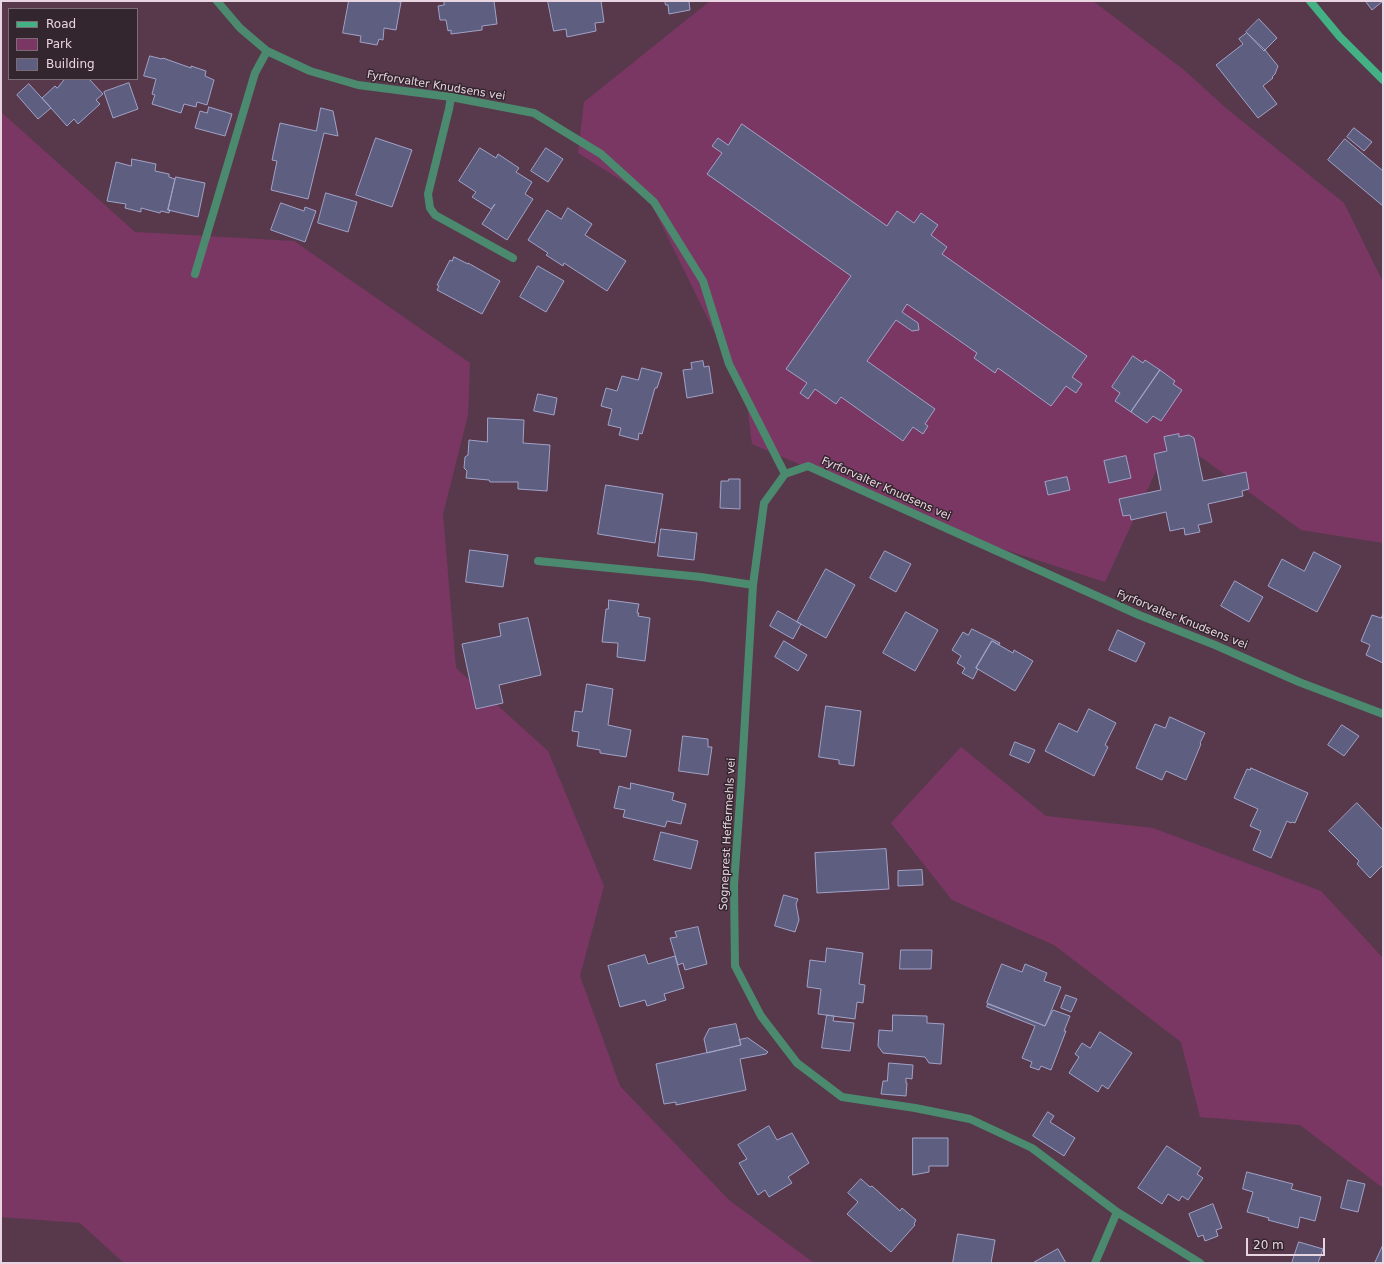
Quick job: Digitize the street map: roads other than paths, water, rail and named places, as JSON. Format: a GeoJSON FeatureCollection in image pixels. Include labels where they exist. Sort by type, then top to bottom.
{"type":"FeatureCollection","features":[{"type":"Feature","properties":{"kind":"main road"},"geometry":{"type":"LineString","coordinates":[[1310,1],[1340,37],[1383,80]]}},
{"type":"Feature","properties":{"kind":"street","name":"Fyrforvalter Knudsens vei"},"geometry":{"type":"LineString","coordinates":[[217,1],[240,28],[267,51],[310,71],[358,85],[451,97],[534,113],[601,154],[654,202],[703,281],[729,364],[785,474],[808,466],[1139,615],[1215,645],[1299,682],[1383,714]]}},
{"type":"Feature","properties":{"kind":"street"},"geometry":{"type":"LineString","coordinates":[[195,274],[255,73],[267,51]]}},
{"type":"Feature","properties":{"kind":"street"},"geometry":{"type":"LineString","coordinates":[[451,97],[428,194],[430,208],[435,215],[513,258]]}},
{"type":"Feature","properties":{"kind":"street","name":"Sogneprest Heffermehls vei"},"geometry":{"type":"LineString","coordinates":[[785,474],[764,503],[753,585],[742,786],[734,884],[735,966],[761,1016],[797,1063],[842,1097],[915,1108],[970,1119],[1032,1148],[1117,1212],[1200,1263]]}},
{"type":"Feature","properties":{"kind":"street"},"geometry":{"type":"LineString","coordinates":[[538,561],[701,577],[753,585]]}},
{"type":"Feature","properties":{"kind":"street"},"geometry":{"type":"LineString","coordinates":[[1095,1263],[1117,1212]]}}]}
